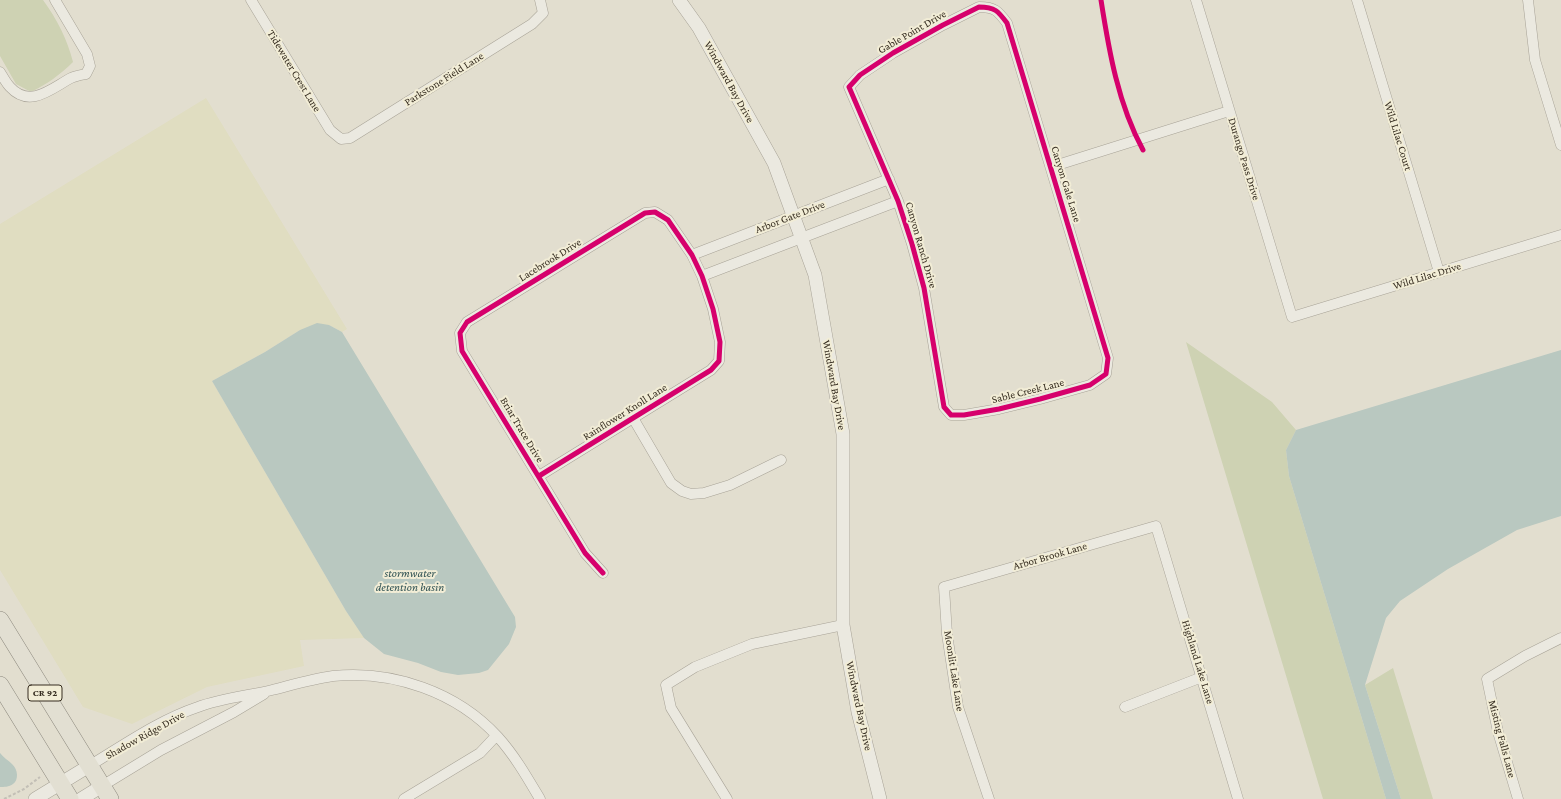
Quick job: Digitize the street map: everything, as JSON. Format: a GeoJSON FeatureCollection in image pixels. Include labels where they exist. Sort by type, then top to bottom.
{"type":"FeatureCollection","features":[{"type":"Feature","properties":{"kind":"main road","name":"CR 92"},"geometry":{"type":"LineString","coordinates":[[0,620],[106,793]]}},
{"type":"Feature","properties":{"kind":"main road","name":"CR 92"},"geometry":{"type":"LineString","coordinates":[[0,685],[70,799]]}},
{"type":"Feature","properties":{"kind":"street"},"geometry":{"type":"LineString","coordinates":[[0,72],[10,88],[22,97],[33,97],[44,94],[73,77],[86,74],[90,66],[87,54],[55,0]]}},
{"type":"Feature","properties":{"kind":"street","name":"Tidewater Crest Lane"},"geometry":{"type":"LineString","coordinates":[[251,0],[330,130],[340,139]]}},
{"type":"Feature","properties":{"kind":"street","name":"Parkstone Field Lane"},"geometry":{"type":"LineString","coordinates":[[340,139],[350,138],[532,24],[543,13],[540,0]]}},
{"type":"Feature","properties":{"kind":"street","name":"Windward Bay Drive"},"geometry":{"type":"LineString","coordinates":[[680,0],[698,28],[774,163],[815,275],[843,434],[843,625],[858,712],[880,799]]}},
{"type":"Feature","properties":{"kind":"street","name":"Durango Pass Drive"},"geometry":{"type":"LineString","coordinates":[[1196,0],[1292,317]]}},
{"type":"Feature","properties":{"kind":"street","name":"Wild Lilac Court"},"geometry":{"type":"LineString","coordinates":[[1357,0],[1439,272]]}},
{"type":"Feature","properties":{"kind":"street"},"geometry":{"type":"LineString","coordinates":[[1528,0],[1534,60],[1561,143]]}},
{"type":"Feature","properties":{"kind":"street","name":"Gable Point Drive"},"geometry":{"type":"LineString","coordinates":[[849,87],[860,74],[912,42],[979,7],[991,7]]}},
{"type":"Feature","properties":{"kind":"street","name":"Canyon Gale Lane"},"geometry":{"type":"LineString","coordinates":[[991,7],[999,12],[1007,23],[1108,358],[1106,374]]}},
{"type":"Feature","properties":{"kind":"street","name":"Canyon Ranch Drive"},"geometry":{"type":"LineString","coordinates":[[849,87],[898,201],[912,244],[924,288],[944,406],[951,414]]}},
{"type":"Feature","properties":{"kind":"street"},"geometry":{"type":"LineString","coordinates":[[1051,167],[1229,111]]}},
{"type":"Feature","properties":{"kind":"street","name":"Arbor Gate Drive"},"geometry":{"type":"LineString","coordinates":[[692,255],[889,179]]}},
{"type":"Feature","properties":{"kind":"street"},"geometry":{"type":"LineString","coordinates":[[692,255],[702,276],[898,201]]}},
{"type":"Feature","properties":{"kind":"street","name":"Lacebrook Drive"},"geometry":{"type":"LineString","coordinates":[[460,333],[468,322],[645,213],[655,212],[668,220],[692,255]]}},
{"type":"Feature","properties":{"kind":"street","name":"Wild Lilac Drive"},"geometry":{"type":"LineString","coordinates":[[1292,317],[1561,235]]}},
{"type":"Feature","properties":{"kind":"street","name":"Rainflower Knoll Lane"},"geometry":{"type":"LineString","coordinates":[[539,476],[712,370],[719,361],[720,342],[713,309],[702,276]]}},
{"type":"Feature","properties":{"kind":"street","name":"Briar Trace Drive"},"geometry":{"type":"LineString","coordinates":[[460,333],[462,351],[585,553],[603,573]]}},
{"type":"Feature","properties":{"kind":"street","name":"Sable Creek Lane"},"geometry":{"type":"LineString","coordinates":[[951,414],[964,415],[992,411],[1040,399],[1090,385],[1106,374]]}},
{"type":"Feature","properties":{"kind":"street"},"geometry":{"type":"LineString","coordinates":[[633,418],[672,483],[682,491],[691,494],[704,493],[730,484],[781,460]]}},
{"type":"Feature","properties":{"kind":"street","name":"Arbor Brook Lane"},"geometry":{"type":"LineString","coordinates":[[944,587],[1156,526]]}},
{"type":"Feature","properties":{"kind":"street","name":"Highland Lake Lane"},"geometry":{"type":"LineString","coordinates":[[1156,526],[1238,799]]}},
{"type":"Feature","properties":{"kind":"street","name":"Moonlit Lake Lane"},"geometry":{"type":"LineString","coordinates":[[944,587],[947,634],[958,707],[989,799]]}},
{"type":"Feature","properties":{"kind":"street"},"geometry":{"type":"LineString","coordinates":[[727,799],[672,708],[666,685],[695,667],[752,644],[843,625]]}},
{"type":"Feature","properties":{"kind":"street","name":"Misting Falls Lane"},"geometry":{"type":"LineString","coordinates":[[1518,799],[1498,732],[1487,679],[1525,656],[1561,638]]}},
{"type":"Feature","properties":{"kind":"street","name":"Shadow Ridge Drive"},"geometry":{"type":"LineString","coordinates":[[89,766],[169,719],[212,702],[333,676],[362,675],[392,679],[421,686],[446,698],[475,716],[496,736],[520,766],[540,799]]}},
{"type":"Feature","properties":{"kind":"street"},"geometry":{"type":"LineString","coordinates":[[1125,707],[1202,676]]}},
{"type":"Feature","properties":{"kind":"street","name":"Shadow Ridge Drive"},"geometry":{"type":"LineString","coordinates":[[106,793],[161,750],[234,712],[271,690]]}},
{"type":"Feature","properties":{"kind":"street"},"geometry":{"type":"LineString","coordinates":[[404,799],[480,753],[496,736]]}},
{"type":"Feature","properties":{"kind":"street"},"geometry":{"type":"LineString","coordinates":[[35,799],[89,766]]}},
{"type":"Feature","properties":{"kind":"street"},"geometry":{"type":"LineString","coordinates":[[81,799],[106,793]]}},
{"type":"Feature","properties":{"kind":"path"},"geometry":{"type":"LineString","coordinates":[[4,799],[24,789],[40,777]]}},
{"type":"Feature","properties":{"kind":"shaded area"},"geometry":{"type":"Polygon","coordinates":[[[206,98],[347,329],[342,332],[329,325],[300,330],[265,352],[212,381],[346,611],[364,638],[300,640],[304,666],[207,687],[132,724],[83,707],[0,570],[0,224],[206,98]]]}},
{"type":"Feature","properties":{"kind":"green space"},"geometry":{"type":"Polygon","coordinates":[[[0,0],[43,0],[53,14],[68,45],[73,62],[53,79],[31,92],[16,84],[0,56],[0,0]]]}},
{"type":"Feature","properties":{"kind":"green space"},"geometry":{"type":"Polygon","coordinates":[[[1186,342],[1272,402],[1296,430],[1286,450],[1289,476],[1386,799],[1323,799],[1186,342]]]}},
{"type":"Feature","properties":{"kind":"green space"},"geometry":{"type":"Polygon","coordinates":[[[1393,668],[1433,799],[1401,799],[1365,685],[1393,668]]]}},
{"type":"Feature","properties":{"kind":"water","name":"stormwater detention basin"},"geometry":{"type":"Polygon","coordinates":[[[317,323],[329,325],[342,332],[515,617],[516,627],[509,644],[488,670],[479,673],[458,675],[441,672],[418,663],[384,654],[364,638],[346,611],[212,381],[265,352],[300,330],[317,323]]]}},
{"type":"Feature","properties":{"kind":"water"},"geometry":{"type":"Polygon","coordinates":[[[1561,350],[1561,516],[1517,530],[1448,569],[1400,601],[1386,618],[1365,685],[1401,799],[1386,799],[1289,476],[1286,450],[1296,430],[1561,350]]]}},
{"type":"Feature","properties":{"kind":"water"},"geometry":{"type":"Polygon","coordinates":[[[0,753],[14,766],[17,771],[17,777],[15,782],[11,785],[0,787],[0,753]]]}},
{"type":"Feature","properties":{"kind":"cycle path"},"geometry":{"type":"LineString","coordinates":[[1101,0],[1111,58],[1121,96],[1134,132],[1143,150]]}},
{"type":"Feature","properties":{"kind":"cycle path"},"geometry":{"type":"LineString","coordinates":[[979,7],[996,10],[1007,23],[1108,358],[1106,374],[1090,385],[999,409],[964,415],[951,415],[944,407],[924,288],[912,244],[898,201],[849,87],[860,75],[893,53],[979,7]]}},
{"type":"Feature","properties":{"kind":"cycle path"},"geometry":{"type":"LineString","coordinates":[[539,476],[711,370],[719,361],[720,342],[713,309],[702,276],[692,255],[668,220],[655,212],[645,213],[467,322],[460,333],[462,351],[585,553],[603,573]]}}]}
